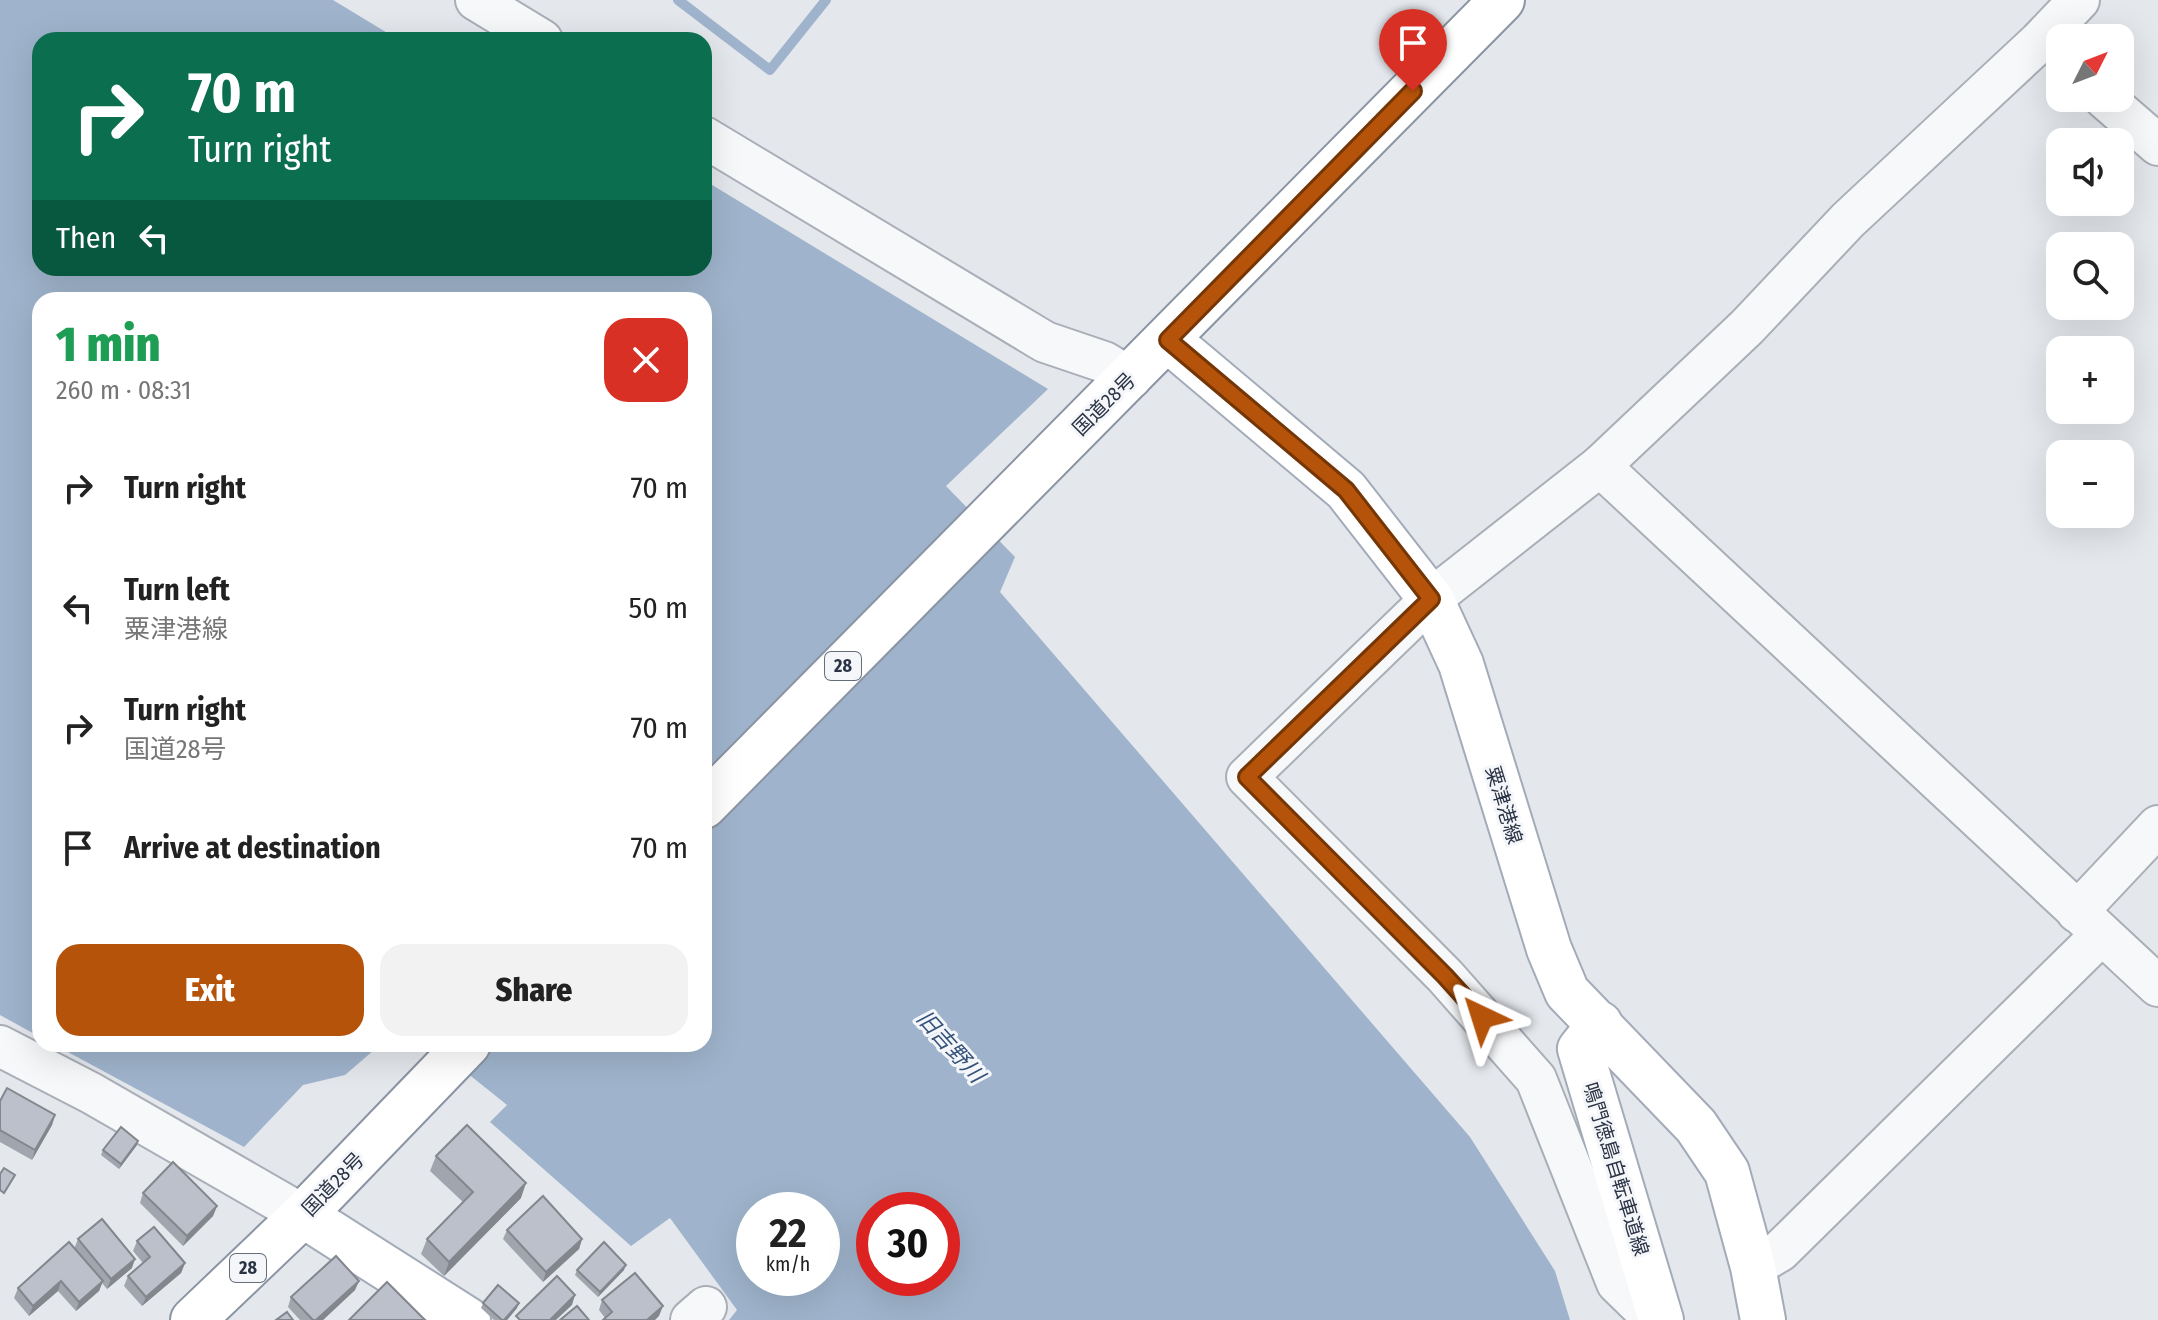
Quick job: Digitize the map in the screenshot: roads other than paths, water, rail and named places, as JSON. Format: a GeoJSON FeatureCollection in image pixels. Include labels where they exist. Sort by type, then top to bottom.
{"type":"FeatureCollection","features":[{"type":"Feature","properties":{"kind":"main road","name":"国道28号"},"geometry":{"type":"LineString","coordinates":[[712,798],[1502,0]]}},
{"type":"Feature","properties":{"kind":"main road","name":"粟津港線"},"geometry":{"type":"LineString","coordinates":[[1168,340],[1346,490],[1431,599],[1461,664],[1549,949],[1567,992],[1696,1126],[1727,1172],[1753,1267],[1763,1320]]}},
{"type":"Feature","properties":{"kind":"main road","name":"鳴門徳島自転車道線"},"geometry":{"type":"LineString","coordinates":[[1600,1024],[1580,1049],[1658,1320]]}},
{"type":"Feature","properties":{"kind":"main road","name":"国道28号"},"geometry":{"type":"LineString","coordinates":[[193,1320],[303,1215],[460,1052]]}},
{"type":"Feature","properties":{"kind":"main road"},"geometry":{"type":"LineString","coordinates":[[303,1215],[468,1320]]}},
{"type":"Feature","properties":{"kind":"street"},"geometry":{"type":"LineString","coordinates":[[476,0],[529,32]]}},
{"type":"Feature","properties":{"kind":"street"},"geometry":{"type":"LineString","coordinates":[[2065,24],[2079,0]]}},
{"type":"Feature","properties":{"kind":"street"},"geometry":{"type":"LineString","coordinates":[[1658,1320],[1617,1283],[1536,1079],[1445,976],[1247,777],[1431,599],[1600,466],[1747,327],[1848,220],[2046,54]]}},
{"type":"Feature","properties":{"kind":"street"},"geometry":{"type":"LineString","coordinates":[[2120,112],[2158,145]]}},
{"type":"Feature","properties":{"kind":"street"},"geometry":{"type":"LineString","coordinates":[[712,142],[1045,342],[1104,362],[1131,378]]}},
{"type":"Feature","properties":{"kind":"street"},"geometry":{"type":"LineString","coordinates":[[1600,466],[2158,986]]}},
{"type":"Feature","properties":{"kind":"street"},"geometry":{"type":"LineString","coordinates":[[1753,1267],[1780,1251],[2089,923],[2158,826]]}},
{"type":"Feature","properties":{"kind":"street"},"geometry":{"type":"LineString","coordinates":[[0,1046],[91,1093],[303,1215]]}},
{"type":"Feature","properties":{"kind":"water","name":"旧吉野川"},"geometry":{"type":"Polygon","coordinates":[[[0,0],[333,0],[386,32],[32,32],[32,276],[712,276],[712,185],[1048,389],[946,486],[1015,557],[1000,592],[1470,1137],[1555,1271],[1570,1320],[729,1320],[737,1310],[670,1218],[631,1246],[490,1122],[507,1105],[441,1052],[712,1052],[712,292],[32,292],[32,1033],[0,1015],[0,0]]]}},
{"type":"Feature","properties":{"kind":"water"},"geometry":{"type":"Polygon","coordinates":[[[68,1052],[372,1052],[345,1075],[303,1085],[244,1147],[68,1052]]]}},
{"type":"Feature","properties":{"kind":"waterway"},"geometry":{"type":"LineString","coordinates":[[678,0],[770,70],[826,0]]}}]}
